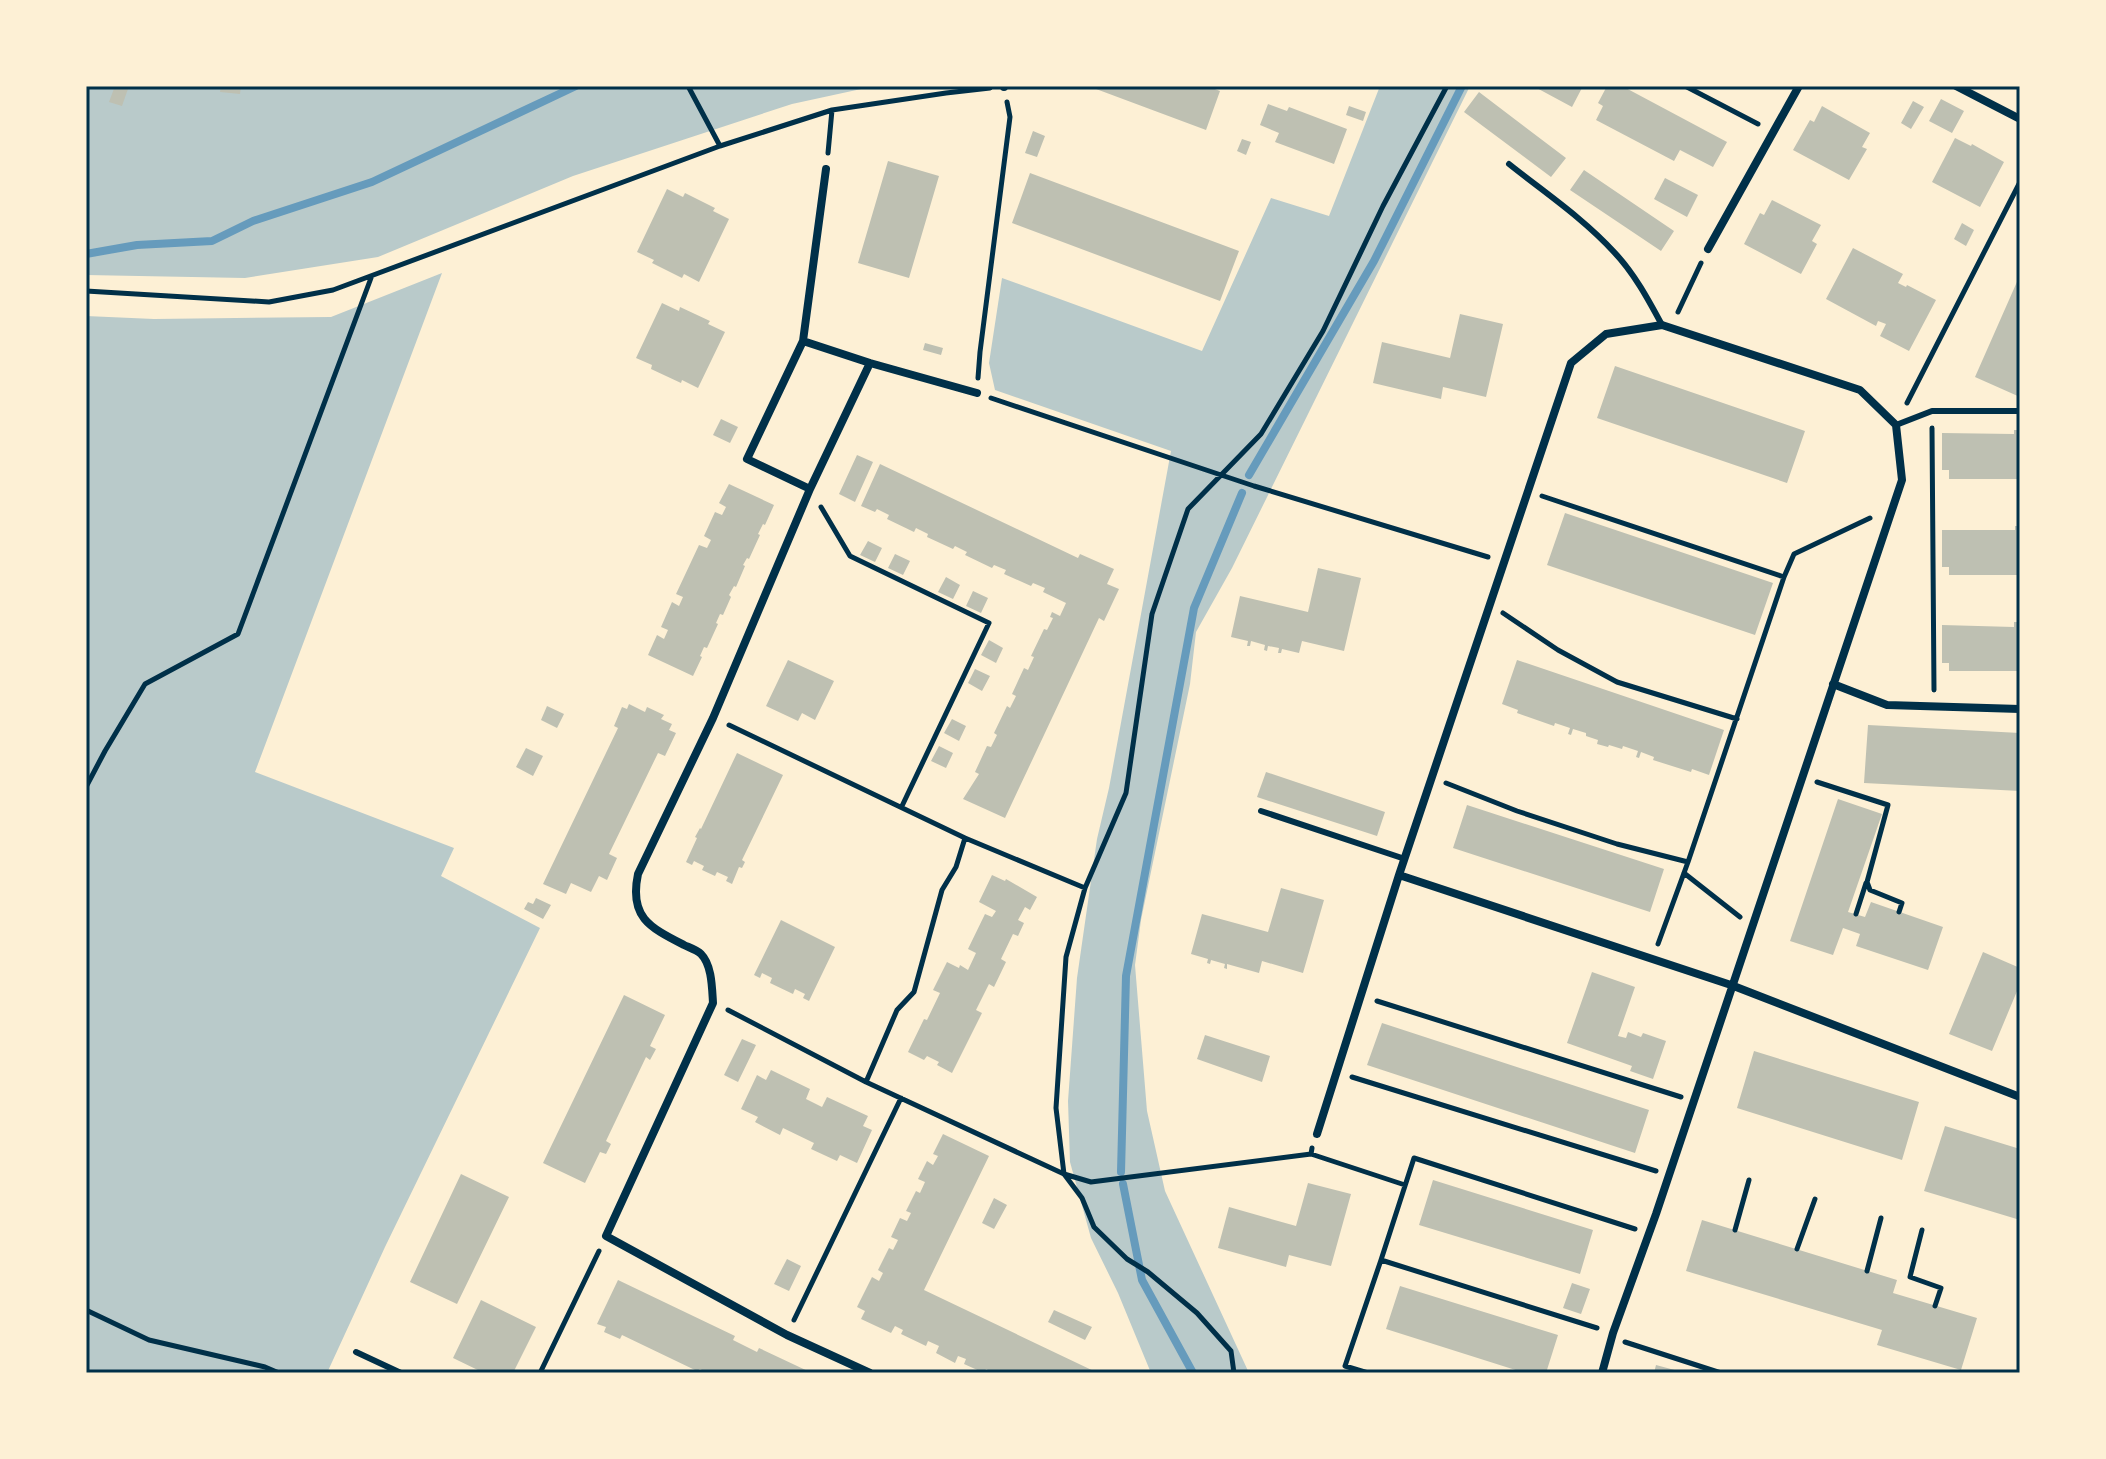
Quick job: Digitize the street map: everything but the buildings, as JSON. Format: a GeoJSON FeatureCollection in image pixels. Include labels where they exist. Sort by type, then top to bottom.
{"type":"FeatureCollection","features":[{"type":"Feature","properties":{"kind":"street"},"geometry":{"type":"LineString","coordinates":[[1708,249],[1799,86]]}},
{"type":"Feature","properties":{"kind":"street"},"geometry":{"type":"LineString","coordinates":[[1956,86],[2020,119]]}},
{"type":"Feature","properties":{"kind":"street"},"geometry":{"type":"LineString","coordinates":[[810,489],[747,459],[803,341],[826,169]]}},
{"type":"Feature","properties":{"kind":"street"},"geometry":{"type":"LineString","coordinates":[[1317,1134],[1399,875],[1571,363],[1606,334],[1666,326],[1860,390],[1896,425],[1902,480],[1602,1373]]}},
{"type":"Feature","properties":{"kind":"street"},"geometry":{"type":"LineString","coordinates":[[803,341],[977,393]]}},
{"type":"Feature","properties":{"kind":"street"},"geometry":{"type":"LineString","coordinates":[[870,363],[810,489],[713,718],[638,874],[634,891],[639,913],[652,929],[701,954],[711,976],[713,1003],[606,1236],[787,1335],[870,1373]]}},
{"type":"Feature","properties":{"kind":"street"},"geometry":{"type":"LineString","coordinates":[[1833,684],[1887,705],[2020,709]]}},
{"type":"Feature","properties":{"kind":"street"},"geometry":{"type":"LineString","coordinates":[[1399,875],[1731,985],[2020,1097]]}},
{"type":"Feature","properties":{"kind":"lane"},"geometry":{"type":"LineString","coordinates":[[1509,164],[1616,253],[1666,326]]}},
{"type":"Feature","properties":{"kind":"lane"},"geometry":{"type":"LineString","coordinates":[[1896,425],[1932,411],[2020,411]]}},
{"type":"Feature","properties":{"kind":"lane"},"geometry":{"type":"LineString","coordinates":[[1261,811],[1405,859]]}},
{"type":"Feature","properties":{"kind":"lane"},"geometry":{"type":"LineString","coordinates":[[356,1352],[401,1373]]}},
{"type":"Feature","properties":{"kind":"path"},"geometry":{"type":"LineString","coordinates":[[688,86],[720,146]]}},
{"type":"Feature","properties":{"kind":"path"},"geometry":{"type":"LineString","coordinates":[[86,291],[269,302],[333,290],[720,146],[832,110],[1004,86],[1010,117],[977,393],[1221,475],[1505,561]]}},
{"type":"Feature","properties":{"kind":"path"},"geometry":{"type":"LineString","coordinates":[[1234,1373],[1231,1351],[1197,1313],[1148,1272],[1127,1259],[1094,1227],[1082,1198],[1064,1174],[1056,1108],[1066,957],[1085,888],[1126,793],[1152,614],[1188,509],[1261,434],[1323,331],[1383,206],[1447,86]]}},
{"type":"Feature","properties":{"kind":"path"},"geometry":{"type":"LineString","coordinates":[[1685,86],[1773,132]]}},
{"type":"Feature","properties":{"kind":"path"},"geometry":{"type":"LineString","coordinates":[[826,169],[832,110]]}},
{"type":"Feature","properties":{"kind":"path"},"geometry":{"type":"LineString","coordinates":[[1917,385],[2020,182]]}},
{"type":"Feature","properties":{"kind":"path"},"geometry":{"type":"LineString","coordinates":[[1666,326],[1708,249]]}},
{"type":"Feature","properties":{"kind":"path"},"geometry":{"type":"LineString","coordinates":[[86,787],[145,684],[238,634],[372,277]]}},
{"type":"Feature","properties":{"kind":"path"},"geometry":{"type":"LineString","coordinates":[[1932,411],[1934,706]]}},
{"type":"Feature","properties":{"kind":"path"},"geometry":{"type":"LineString","coordinates":[[810,489],[850,556],[989,623],[902,806]]}},
{"type":"Feature","properties":{"kind":"path"},"geometry":{"type":"LineString","coordinates":[[1528,492],[1784,577]]}},
{"type":"Feature","properties":{"kind":"path"},"geometry":{"type":"LineString","coordinates":[[1654,959],[1794,554],[1893,507]]}},
{"type":"Feature","properties":{"kind":"path"},"geometry":{"type":"LineString","coordinates":[[1490,604],[1558,650],[1617,682],[1737,719]]}},
{"type":"Feature","properties":{"kind":"path"},"geometry":{"type":"LineString","coordinates":[[713,718],[965,838],[1085,888]]}},
{"type":"Feature","properties":{"kind":"path"},"geometry":{"type":"LineString","coordinates":[[1801,776],[1888,805],[1856,914]]}},
{"type":"Feature","properties":{"kind":"path"},"geometry":{"type":"LineString","coordinates":[[1432,777],[1559,825],[1688,862]]}},
{"type":"Feature","properties":{"kind":"path"},"geometry":{"type":"LineString","coordinates":[[866,1082],[897,1010],[914,992],[942,890],[956,867],[965,838]]}},
{"type":"Feature","properties":{"kind":"path"},"geometry":{"type":"LineString","coordinates":[[1684,873],[1751,926]]}},
{"type":"Feature","properties":{"kind":"path"},"geometry":{"type":"LineString","coordinates":[[1867,882],[1870,890],[1902,903],[1899,912]]}},
{"type":"Feature","properties":{"kind":"path"},"geometry":{"type":"LineString","coordinates":[[1361,996],[1693,1101]]}},
{"type":"Feature","properties":{"kind":"path"},"geometry":{"type":"LineString","coordinates":[[713,1003],[866,1082],[1064,1174],[1091,1182],[1311,1154],[1405,1185]]}},
{"type":"Feature","properties":{"kind":"path"},"geometry":{"type":"LineString","coordinates":[[1336,1072],[1668,1174]]}},
{"type":"Feature","properties":{"kind":"path"},"geometry":{"type":"LineString","coordinates":[[787,1335],[901,1098]]}},
{"type":"Feature","properties":{"kind":"path"},"geometry":{"type":"LineString","coordinates":[[1311,1154],[1317,1134]]}},
{"type":"Feature","properties":{"kind":"path"},"geometry":{"type":"LineString","coordinates":[[1368,1373],[1345,1366],[1414,1158],[1649,1233]]}},
{"type":"Feature","properties":{"kind":"path"},"geometry":{"type":"LineString","coordinates":[[1735,1230],[1749,1180]]}},
{"type":"Feature","properties":{"kind":"path"},"geometry":{"type":"LineString","coordinates":[[1797,1249],[1815,1199]]}},
{"type":"Feature","properties":{"kind":"path"},"geometry":{"type":"LineString","coordinates":[[1867,1271],[1881,1218]]}},
{"type":"Feature","properties":{"kind":"path"},"geometry":{"type":"LineString","coordinates":[[1922,1230],[1910,1277],[1941,1288],[1935,1306]]}},
{"type":"Feature","properties":{"kind":"path"},"geometry":{"type":"LineString","coordinates":[[540,1373],[606,1236]]}},
{"type":"Feature","properties":{"kind":"path"},"geometry":{"type":"LineString","coordinates":[[1381,1260],[1721,1373]]}},
{"type":"Feature","properties":{"kind":"path"},"geometry":{"type":"LineString","coordinates":[[86,1310],[149,1340],[279,1373]]}},
{"type":"Feature","properties":{"kind":"path"},"geometry":{"type":"LineString","coordinates":[[1696,1373],[1698,1365]]}},
{"type":"Feature","properties":{"kind":"shaded area"},"geometry":{"type":"Polygon","coordinates":[[[86,86],[875,86],[792,104],[573,176],[378,257],[245,278],[86,275],[86,86]]]}},
{"type":"Feature","properties":{"kind":"shaded area"},"geometry":{"type":"Polygon","coordinates":[[[1380,86],[1470,86],[1232,568],[1196,632],[1190,684],[1141,920],[1135,965],[1147,1111],[1165,1191],[1249,1373],[1151,1373],[1091,1238],[1070,1162],[1068,1101],[1077,978],[1097,839],[1171,451],[995,390],[989,363],[1002,278],[1202,351],[1271,198],[1329,216],[1380,86]]]}},
{"type":"Feature","properties":{"kind":"shaded area"},"geometry":{"type":"Polygon","coordinates":[[[442,273],[255,772],[454,848],[441,876],[540,928],[327,1373],[86,1373],[86,316],[154,319],[331,317],[442,273]]]}},
{"type":"Feature","properties":{"kind":"waterway"},"geometry":{"type":"LineString","coordinates":[[86,254],[137,245],[212,241],[253,221],[372,182],[576,86]]}},
{"type":"Feature","properties":{"kind":"waterway"},"geometry":{"type":"LineString","coordinates":[[1249,475],[1374,261],[1462,86]]}},
{"type":"Feature","properties":{"kind":"waterway"},"geometry":{"type":"LineString","coordinates":[[1121,1172],[1126,976],[1194,608],[1242,493]]}},
{"type":"Feature","properties":{"kind":"waterway"},"geometry":{"type":"LineString","coordinates":[[1123,1184],[1142,1280],[1193,1373]]}}]}
